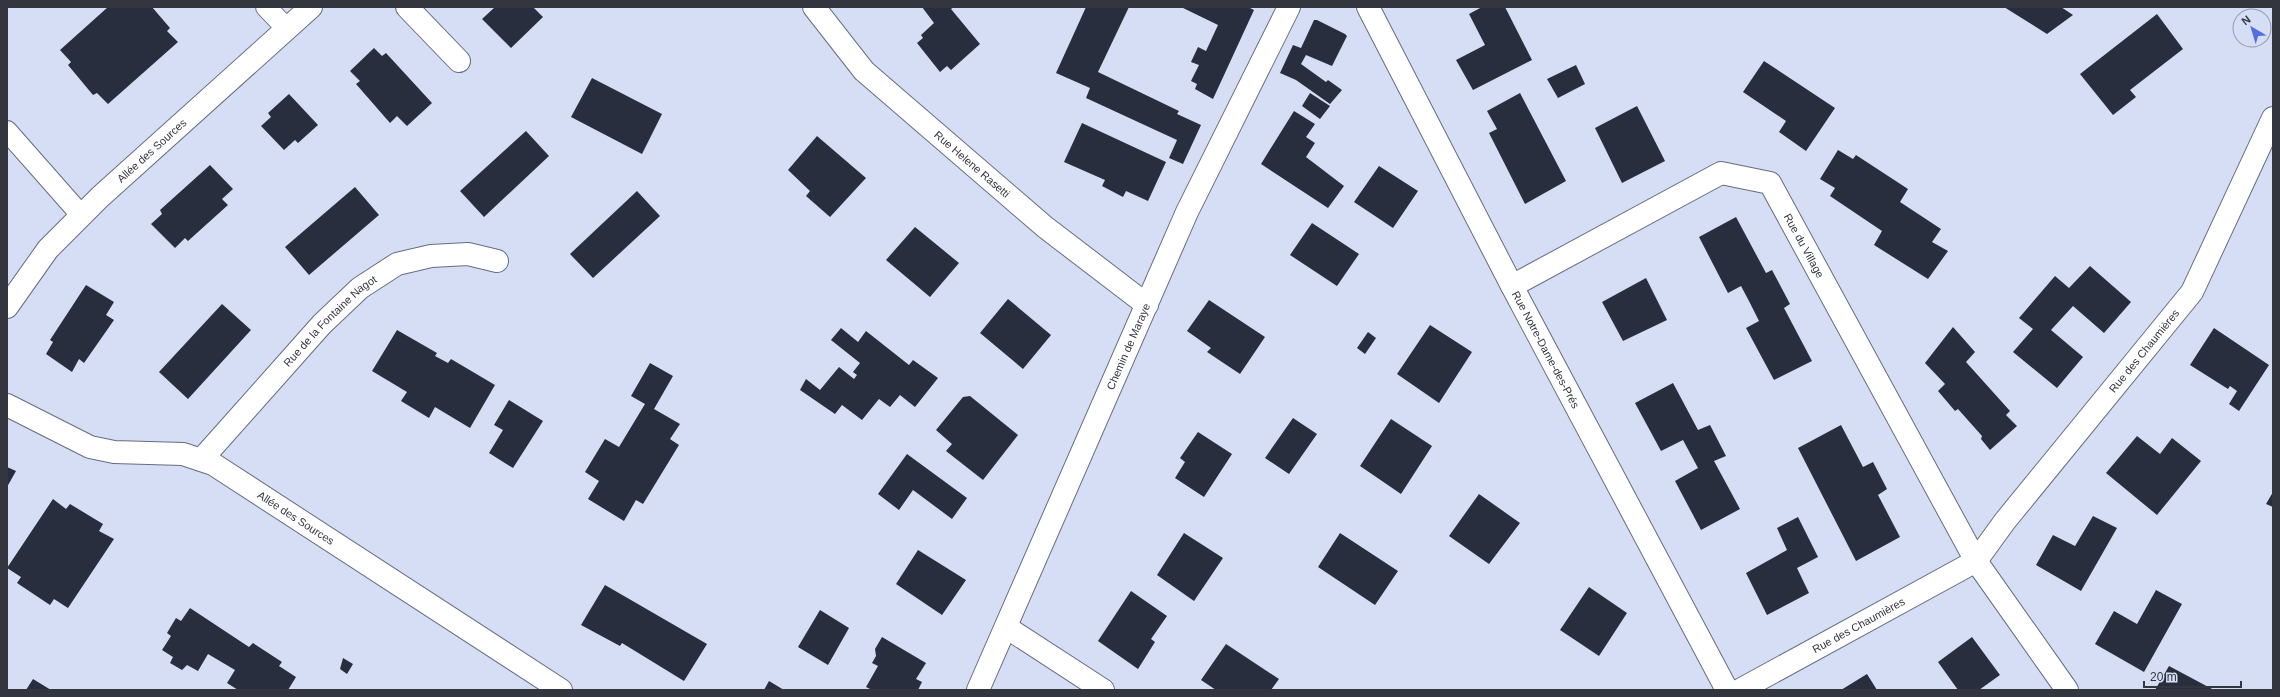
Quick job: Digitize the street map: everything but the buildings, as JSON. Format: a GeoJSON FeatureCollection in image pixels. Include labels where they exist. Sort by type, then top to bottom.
{"type":"FeatureCollection","features":[{"type":"Feature","properties":{"kind":"street","name":"Allée des Sources"},"geometry":{"type":"LineString","coordinates":[[7,307],[48,249],[81,215],[311,7]]}},
{"type":"Feature","properties":{"kind":"street"},"geometry":{"type":"LineString","coordinates":[[407,7],[459,61]]}},
{"type":"Feature","properties":{"kind":"street","name":"Rue Helene Rasetti"},"geometry":{"type":"LineString","coordinates":[[814,7],[864,70],[1045,227],[1147,305]]}},
{"type":"Feature","properties":{"kind":"street","name":"Chemin de Maraye"},"geometry":{"type":"LineString","coordinates":[[978,690],[1187,212],[1289,7]]}},
{"type":"Feature","properties":{"kind":"street","name":"Rue Notre-Dame-des-Prés"},"geometry":{"type":"LineString","coordinates":[[1368,7],[1512,286],[1726,690]]}},
{"type":"Feature","properties":{"kind":"street","name":"Rue des Chaumières"},"geometry":{"type":"LineString","coordinates":[[1740,690],[1976,561],[2005,521],[2192,292],[2273,118]]}},
{"type":"Feature","properties":{"kind":"street","name":"Rue du Village"},"geometry":{"type":"LineString","coordinates":[[1512,286],[1721,173],[1770,183],[1976,561]]}},
{"type":"Feature","properties":{"kind":"street","name":"Rue de la Fontaine Nagot"},"geometry":{"type":"LineString","coordinates":[[201,460],[322,324],[360,288],[397,264],[431,256],[468,254],[497,261]]}},
{"type":"Feature","properties":{"kind":"street","name":"Allée des Sources"},"geometry":{"type":"LineString","coordinates":[[7,405],[90,447],[114,452],[183,454],[213,464],[561,690]]}},
{"type":"Feature","properties":{"kind":"street"},"geometry":{"type":"LineString","coordinates":[[1976,561],[2067,690]]}},
{"type":"Feature","properties":{"kind":"street"},"geometry":{"type":"LineString","coordinates":[[1006,627],[1104,690]]}},
{"type":"Feature","properties":{"kind":"lane"},"geometry":{"type":"LineString","coordinates":[[266,7],[287,29]]}},
{"type":"Feature","properties":{"kind":"lane"},"geometry":{"type":"LineString","coordinates":[[7,131],[81,215]]}}]}
